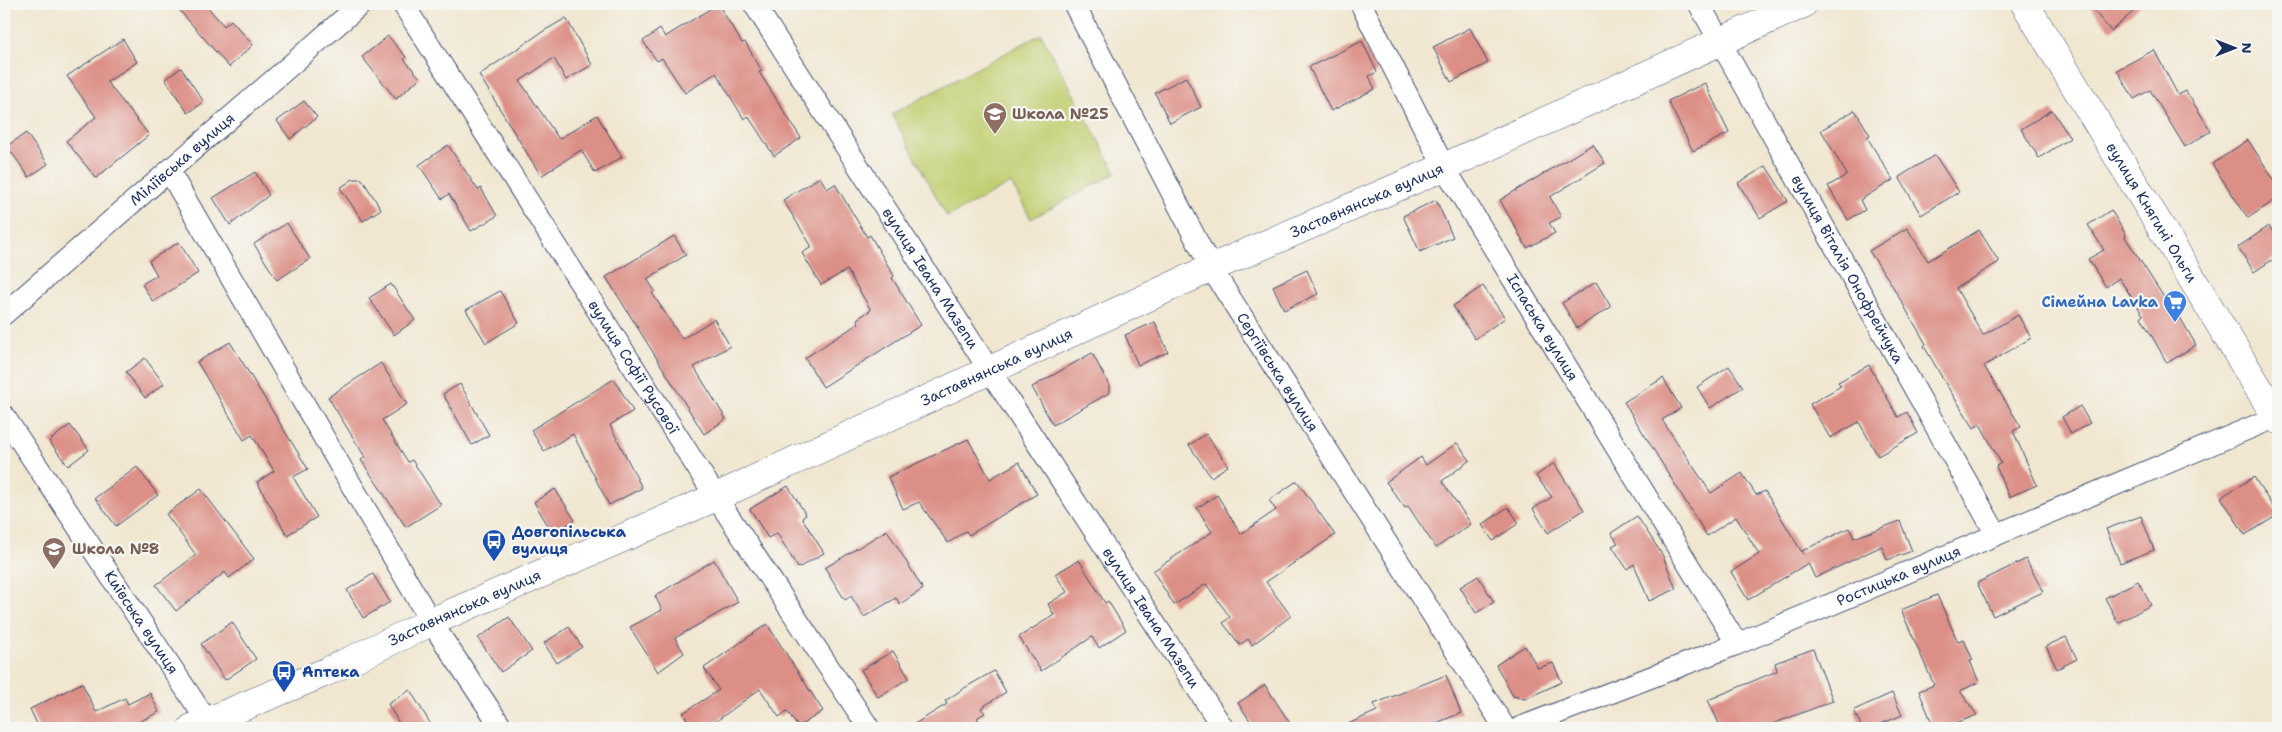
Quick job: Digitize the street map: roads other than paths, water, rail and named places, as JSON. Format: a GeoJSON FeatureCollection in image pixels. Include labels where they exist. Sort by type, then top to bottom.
{"type":"FeatureCollection","features":[{"type":"Feature","properties":{"kind":"street","name":"Міліївська вулиця"},"geometry":{"type":"LineString","coordinates":[[4,314],[361,4]]}},
{"type":"Feature","properties":{"kind":"street","name":"вулиця Софії Русової"},"geometry":{"type":"LineString","coordinates":[[403,4],[716,498],[868,728]]}},
{"type":"Feature","properties":{"kind":"street","name":"вулиця Івана Мазепи"},"geometry":{"type":"LineString","coordinates":[[754,4],[1223,728]]}},
{"type":"Feature","properties":{"kind":"street","name":"Сергіївська вулиця"},"geometry":{"type":"LineString","coordinates":[[1074,4],[1210,268],[1505,728]]}},
{"type":"Feature","properties":{"kind":"street","name":"Іспаська вулиця"},"geometry":{"type":"LineString","coordinates":[[1361,4],[1444,167],[1737,644]]}},
{"type":"Feature","properties":{"kind":"street","name":"вулиця Віталія Онофрейчука"},"geometry":{"type":"LineString","coordinates":[[1699,4],[1996,534]]}},
{"type":"Feature","properties":{"kind":"street","name":"Заставнянська вулиця"},"geometry":{"type":"LineString","coordinates":[[203,726],[326,672],[431,622],[716,498],[1210,268],[1444,167],[1803,4]]}},
{"type":"Feature","properties":{"kind":"street","name":"вулиця Княгині Ольги"},"geometry":{"type":"LineString","coordinates":[[2024,4],[2277,419]]}},
{"type":"Feature","properties":{"kind":"street"},"geometry":{"type":"LineString","coordinates":[[169,171],[431,622],[502,728]]}},
{"type":"Feature","properties":{"kind":"street","name":"Київська вулиця"},"geometry":{"type":"LineString","coordinates":[[4,416],[203,726]]}},
{"type":"Feature","properties":{"kind":"street","name":"Ростицька вулиця"},"geometry":{"type":"LineString","coordinates":[[1519,728],[1737,644],[1996,534],[2277,419]]}},
{"type":"Feature","properties":{"kind":"place","name":"Школа №25"},"geometry":{"type":"Point","coordinates":[995,135]}},
{"type":"Feature","properties":{"kind":"place","name":"Сімейна Lavka"},"geometry":{"type":"Point","coordinates":[2175,323]}},
{"type":"Feature","properties":{"kind":"place","name":"Довгопільська вулиця"},"geometry":{"type":"Point","coordinates":[494,562]}},
{"type":"Feature","properties":{"kind":"place","name":"Школа №8"},"geometry":{"type":"Point","coordinates":[54,570]}},
{"type":"Feature","properties":{"kind":"place","name":"Аптека"},"geometry":{"type":"Point","coordinates":[284,693]}}]}
